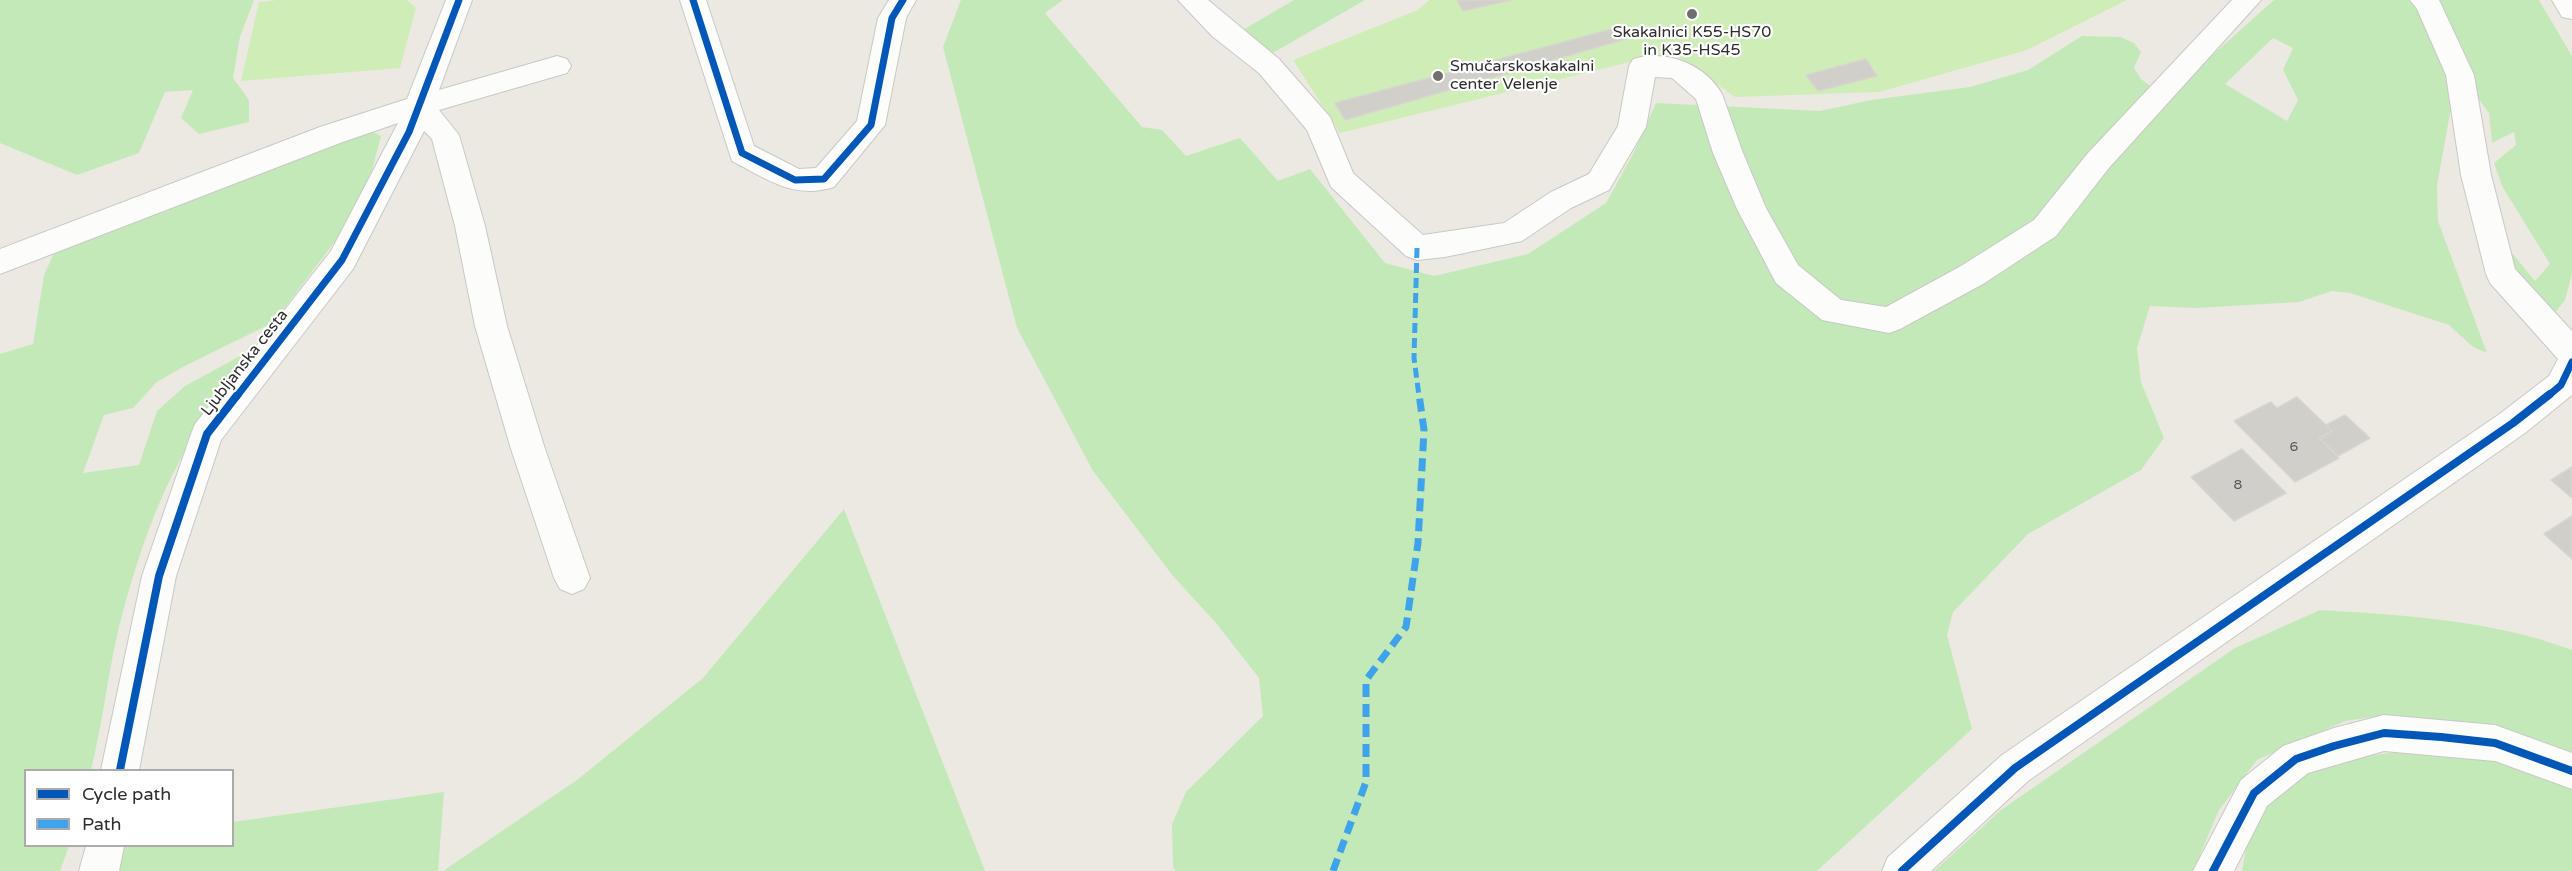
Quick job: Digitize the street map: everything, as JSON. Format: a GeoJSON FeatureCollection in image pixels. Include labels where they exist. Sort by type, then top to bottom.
{"type":"FeatureCollection","features":[{"type":"Feature","properties":{"kind":"street","name":"Ljubljanska cesta"},"geometry":{"type":"LineString","coordinates":[[120,769],[159,576],[207,434],[342,260],[409,132],[459,0]]}},
{"type":"Feature","properties":{"kind":"street"},"geometry":{"type":"LineString","coordinates":[[693,0],[742,153],[795,180],[824,178],[871,125],[892,18],[903,0]]}},
{"type":"Feature","properties":{"kind":"street"},"geometry":{"type":"LineString","coordinates":[[1191,0],[1222,29],[1269,66],[1320,124],[1341,180],[1417,248],[1445,246],[1511,233],[1561,200],[1599,182],[1632,127],[1643,66],[1680,69],[1708,94],[1744,191],[1787,274],[1833,310],[1889,320],[1972,275],[2045,228],[2098,162],[2248,0]]}},
{"type":"Feature","properties":{"kind":"street"},"geometry":{"type":"LineString","coordinates":[[1902,871],[2015,768],[2513,423],[2569,372],[2501,274],[2476,175],[2460,75],[2428,4],[2423,0]]}},
{"type":"Feature","properties":{"kind":"street"},"geometry":{"type":"LineString","coordinates":[[2565,0],[2572,10]]}},
{"type":"Feature","properties":{"kind":"street"},"geometry":{"type":"LineString","coordinates":[[0,262],[330,135],[418,105],[556,66]]}},
{"type":"Feature","properties":{"kind":"street"},"geometry":{"type":"LineString","coordinates":[[418,105],[445,135],[470,226],[491,326],[528,449],[572,578]]}},
{"type":"Feature","properties":{"kind":"street"},"geometry":{"type":"LineString","coordinates":[[2213,871],[2254,793],[2296,759],[2334,746],[2384,733],[2441,737],[2495,743],[2572,771]]}},
{"type":"Feature","properties":{"kind":"street"},"geometry":{"type":"LineString","coordinates":[[99,871],[105,847]]}},
{"type":"Feature","properties":{"kind":"green space"},"geometry":{"type":"Polygon","coordinates":[[[0,0],[254,0],[240,37],[233,78],[249,100],[249,122],[199,134],[181,118],[193,90],[165,92],[139,153],[77,175],[0,143],[0,0]]]}},
{"type":"Feature","properties":{"kind":"green space"},"geometry":{"type":"Polygon","coordinates":[[[407,0],[416,8],[400,68],[241,81],[259,2],[407,0]]]}},
{"type":"Feature","properties":{"kind":"green space"},"geometry":{"type":"Polygon","coordinates":[[[961,0],[1063,0],[1045,13],[1142,127],[1162,130],[1186,156],[1240,138],[1278,181],[1310,169],[1385,263],[1434,276],[1528,254],[1606,203],[1634,152],[1656,103],[1820,111],[1871,100],[1970,87],[2028,70],[2082,36],[2120,37],[2134,43],[2141,52],[2134,68],[2141,79],[2156,90],[2041,240],[2077,210],[2113,158],[2207,60],[2274,0],[2411,0],[2431,26],[2455,86],[2437,185],[2438,221],[2487,353],[2473,347],[2449,325],[2350,293],[2332,291],[2299,302],[2197,308],[2150,306],[2137,348],[2141,382],[2164,438],[2141,470],[2028,534],[1953,612],[1947,635],[1972,729],[1817,871],[1175,871],[1172,824],[1186,792],[1263,716],[1259,678],[1216,623],[1173,576],[1093,471],[1017,328],[943,47],[961,0]],[[2273,38],[2225,84],[2287,121],[2298,100],[2283,70],[2293,48],[2273,38]]]}},
{"type":"Feature","properties":{"kind":"green space"},"geometry":{"type":"Polygon","coordinates":[[[1294,0],[1365,0],[1271,54],[1241,31],[1294,0]]]}},
{"type":"Feature","properties":{"kind":"green space","name":"Smučarskoskakalni center Velenje"},"geometry":{"type":"Polygon","coordinates":[[[1429,0],[2127,0],[2027,50],[1879,92],[1735,97],[1671,52],[1340,133],[1293,60],[1418,10],[1429,0]]]}},
{"type":"Feature","properties":{"kind":"green space"},"geometry":{"type":"Polygon","coordinates":[[[2425,0],[2539,0],[2572,56],[2572,274],[2565,300],[2547,323],[2529,295],[2503,242],[2535,281],[2550,264],[2502,186],[2494,163],[2516,145],[2514,132],[2492,143],[2489,113],[2477,97],[2425,0]]]}},
{"type":"Feature","properties":{"kind":"green space"},"geometry":{"type":"Polygon","coordinates":[[[369,130],[381,136],[367,189],[342,232],[274,322],[157,382],[133,408],[104,415],[83,473],[139,465],[157,411],[185,386],[253,349],[184,452],[150,528],[134,572],[117,636],[91,769],[24,769],[24,847],[69,847],[60,871],[0,871],[0,354],[33,344],[44,275],[58,244],[138,209],[162,213],[369,130]]]}},
{"type":"Feature","properties":{"kind":"green space"},"geometry":{"type":"Polygon","coordinates":[[[844,509],[985,871],[443,871],[577,780],[703,678],[844,509]]]}},
{"type":"Feature","properties":{"kind":"green space"},"geometry":{"type":"Polygon","coordinates":[[[2320,610],[2416,617],[2480,625],[2572,650],[2572,754],[2499,730],[2386,715],[2345,721],[2257,760],[2219,810],[2199,857],[2197,871],[1934,871],[2001,810],[2235,648],[2320,610]]]}},
{"type":"Feature","properties":{"kind":"green space"},"geometry":{"type":"Polygon","coordinates":[[[2405,751],[2473,754],[2572,782],[2572,871],[2242,871],[2249,831],[2272,799],[2310,770],[2352,758],[2405,751]]]}},
{"type":"Feature","properties":{"kind":"green space"},"geometry":{"type":"Polygon","coordinates":[[[444,792],[438,871],[107,871],[108,847],[234,847],[234,822],[444,792]]]}},
{"type":"Feature","properties":{"kind":"building"},"geometry":{"type":"Polygon","coordinates":[[[1457,0],[1511,0],[1463,11],[1457,0]]]}},
{"type":"Feature","properties":{"kind":"building"},"geometry":{"type":"Polygon","coordinates":[[[1616,28],[1626,39],[1345,120],[1335,103],[1616,28]]]}},
{"type":"Feature","properties":{"kind":"building"},"geometry":{"type":"Polygon","coordinates":[[[1866,59],[1877,76],[1818,91],[1806,75],[1866,59]]]}},
{"type":"Feature","properties":{"kind":"building"},"geometry":{"type":"Polygon","coordinates":[[[2297,397],[2332,431],[2319,438],[2339,458],[2295,482],[2234,421],[2271,402],[2277,408],[2297,397]]]}},
{"type":"Feature","properties":{"kind":"building"},"geometry":{"type":"Polygon","coordinates":[[[2345,415],[2370,438],[2338,456],[2319,438],[2332,431],[2326,425],[2345,415]]]}},
{"type":"Feature","properties":{"kind":"building"},"geometry":{"type":"Polygon","coordinates":[[[2242,449],[2286,493],[2234,521],[2191,477],[2242,449]]]}},
{"type":"Feature","properties":{"kind":"building"},"geometry":{"type":"Polygon","coordinates":[[[2572,467],[2572,498],[2551,480],[2572,467]]]}},
{"type":"Feature","properties":{"kind":"building"},"geometry":{"type":"Polygon","coordinates":[[[2572,516],[2572,559],[2544,534],[2572,516]]]}},
{"type":"Feature","properties":{"kind":"marked path"},"geometry":{"type":"LineString","coordinates":[[1333,871],[1366,782],[1366,680],[1406,627],[1418,543],[1424,430],[1414,358],[1417,248]]}},
{"type":"Feature","properties":{"kind":"cycle path"},"geometry":{"type":"LineString","coordinates":[[120,769],[159,576],[207,434],[342,260],[409,132],[459,0]]}},
{"type":"Feature","properties":{"kind":"cycle path"},"geometry":{"type":"LineString","coordinates":[[693,0],[742,153],[795,180],[824,179],[871,125],[892,18],[903,0]]}},
{"type":"Feature","properties":{"kind":"cycle path"},"geometry":{"type":"LineString","coordinates":[[1902,871],[2015,768],[2513,423],[2561,385],[2572,362]]}},
{"type":"Feature","properties":{"kind":"cycle path"},"geometry":{"type":"LineString","coordinates":[[2213,871],[2254,793],[2296,759],[2334,746],[2384,733],[2441,737],[2495,743],[2572,771]]}},
{"type":"Feature","properties":{"kind":"place","name":"Skakalnici K55-HS70 in K35-HS45"},"geometry":{"type":"Point","coordinates":[1692,14]}},
{"type":"Feature","properties":{"kind":"place","name":"Smučarskoskakalni center Velenje"},"geometry":{"type":"Point","coordinates":[1438,76]}}]}
